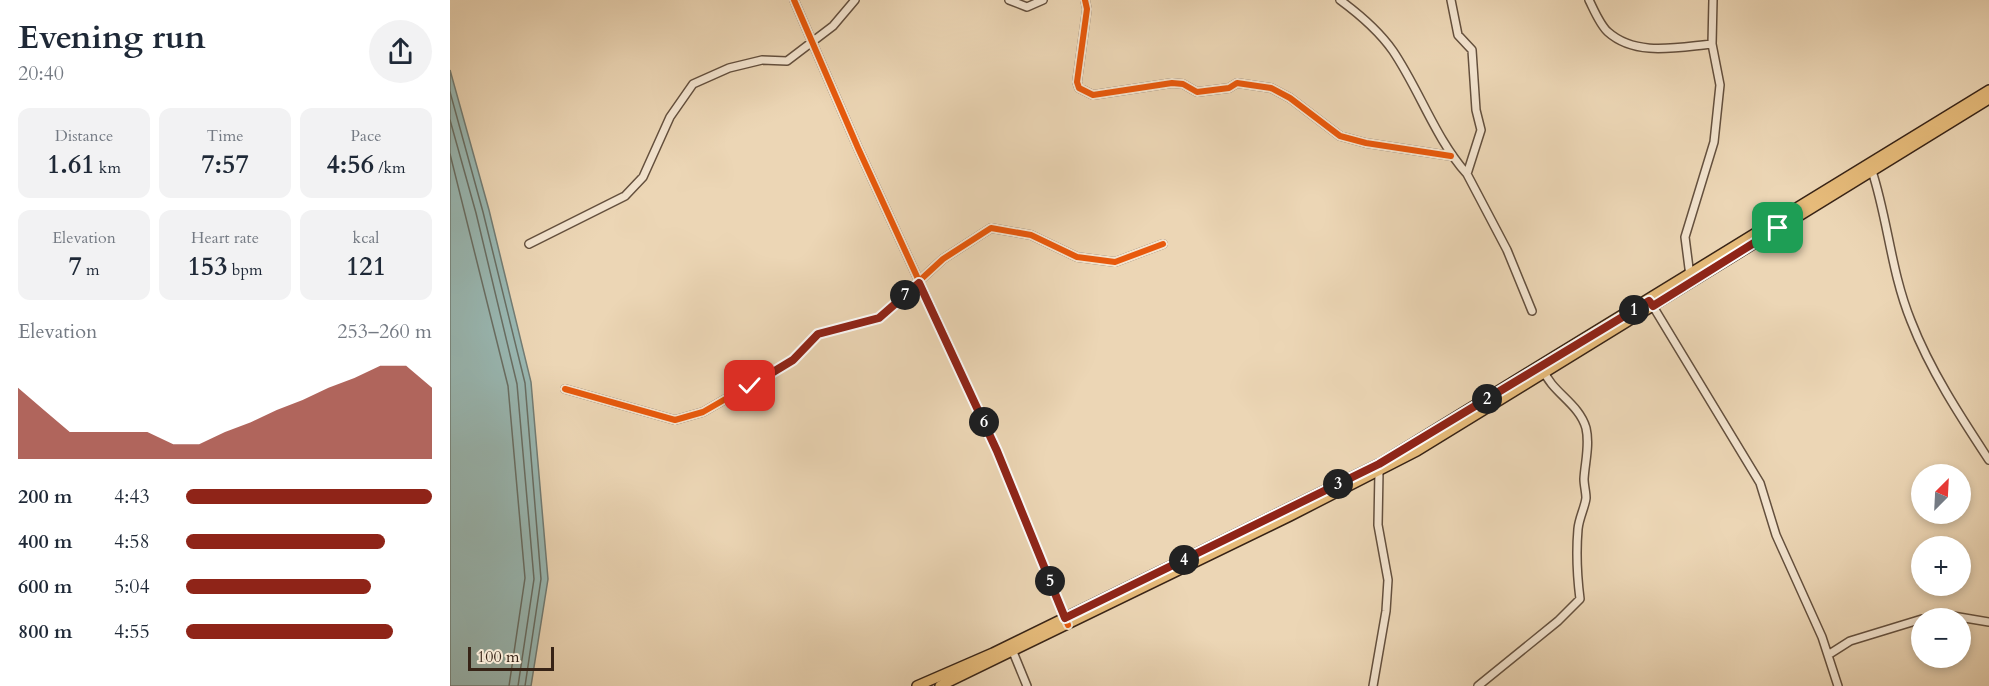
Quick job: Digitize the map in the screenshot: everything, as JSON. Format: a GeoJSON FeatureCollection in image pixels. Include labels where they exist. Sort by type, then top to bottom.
{"type":"FeatureCollection","features":[{"type":"Feature","properties":{"kind":"main road"},"geometry":{"type":"LineString","coordinates":[[940,686],[1067,621],[1379,471],[1989,90]]}},
{"type":"Feature","properties":{"kind":"main road"},"geometry":{"type":"LineString","coordinates":[[1691,278],[1989,99]]}},
{"type":"Feature","properties":{"kind":"main road"},"geometry":{"type":"LineString","coordinates":[[1067,621],[1379,464],[1543,370]]}},
{"type":"Feature","properties":{"kind":"main road"},"geometry":{"type":"LineString","coordinates":[[917,686],[1012,648]]}},
{"type":"Feature","properties":{"kind":"street"},"geometry":{"type":"LineString","coordinates":[[794,0],[858,148],[997,451],[1067,621]]}},
{"type":"Feature","properties":{"kind":"street"},"geometry":{"type":"LineString","coordinates":[[529,243],[625,196],[643,177],[669,117],[693,84],[729,68],[762,60],[788,61],[833,26],[855,0]]}},
{"type":"Feature","properties":{"kind":"street"},"geometry":{"type":"LineString","coordinates":[[1009,0],[1027,7],[1043,0]]}},
{"type":"Feature","properties":{"kind":"street"},"geometry":{"type":"LineString","coordinates":[[1085,0],[1087,9],[1077,82],[1079,88],[1093,95],[1172,83],[1183,84],[1197,92],[1247,83],[1271,88],[1290,98],[1340,136],[1366,143],[1451,156]]}},
{"type":"Feature","properties":{"kind":"street"},"geometry":{"type":"LineString","coordinates":[[1340,0],[1356,11],[1392,51],[1451,156],[1467,174],[1508,250],[1532,311]]}},
{"type":"Feature","properties":{"kind":"street"},"geometry":{"type":"LineString","coordinates":[[1451,0],[1458,35],[1472,50],[1476,110],[1481,130],[1467,174]]}},
{"type":"Feature","properties":{"kind":"street"},"geometry":{"type":"LineString","coordinates":[[1589,0],[1606,31],[1626,45],[1654,48],[1712,44]]}},
{"type":"Feature","properties":{"kind":"street"},"geometry":{"type":"LineString","coordinates":[[1691,278],[1685,237],[1714,142],[1720,85],[1712,44],[1713,0]]}},
{"type":"Feature","properties":{"kind":"street"},"geometry":{"type":"LineString","coordinates":[[1872,171],[1885,212],[1893,266],[1910,320],[1923,349],[1989,460]]}},
{"type":"Feature","properties":{"kind":"street"},"geometry":{"type":"LineString","coordinates":[[565,390],[675,420],[704,412],[793,360],[818,334],[879,318],[959,247],[991,228],[1031,235],[1077,257],[1115,262],[1163,244]]}},
{"type":"Feature","properties":{"kind":"street"},"geometry":{"type":"LineString","coordinates":[[1651,303],[1760,483],[1776,535],[1828,655],[1838,686]]}},
{"type":"Feature","properties":{"kind":"street"},"geometry":{"type":"LineString","coordinates":[[1478,686],[1558,621],[1580,598],[1577,570],[1578,530],[1580,511],[1586,498],[1584,482],[1588,443],[1586,426],[1575,407],[1543,370]]}},
{"type":"Feature","properties":{"kind":"street"},"geometry":{"type":"LineString","coordinates":[[1373,686],[1386,611],[1388,580],[1378,525],[1379,471]]}},
{"type":"Feature","properties":{"kind":"street"},"geometry":{"type":"LineString","coordinates":[[1971,619],[1989,622]]}},
{"type":"Feature","properties":{"kind":"street"},"geometry":{"type":"LineString","coordinates":[[1828,655],[1850,641],[1911,622]]}},
{"type":"Feature","properties":{"kind":"street"},"geometry":{"type":"LineString","coordinates":[[1012,648],[1027,686]]}},
{"type":"Feature","properties":{"kind":"water"},"geometry":{"type":"Polygon","coordinates":[[[450,70],[489,210],[531,382],[548,579],[531,686],[450,686],[450,70]]]}},
{"type":"Feature","properties":{"kind":"cycle path"},"geometry":{"type":"LineString","coordinates":[[794,0],[858,148],[997,451],[1068,625]]}},
{"type":"Feature","properties":{"kind":"cycle path"},"geometry":{"type":"LineString","coordinates":[[1085,0],[1087,9],[1077,82],[1079,88],[1093,95],[1172,83],[1183,84],[1197,92],[1229,88],[1237,83],[1271,88],[1290,98],[1340,136],[1366,143],[1451,156]]}},
{"type":"Feature","properties":{"kind":"cycle path"},"geometry":{"type":"LineString","coordinates":[[565,389],[675,420],[703,412],[793,360],[818,334],[879,318],[943,259],[991,228],[1031,235],[1077,257],[1115,262],[1163,244]]}},
{"type":"Feature","properties":{"kind":"route"},"geometry":{"type":"LineString","coordinates":[[750,386],[793,360],[818,334],[879,318],[919,283],[997,451],[1065,618],[1379,464],[1649,301],[1653,306],[1778,228]]}}]}
